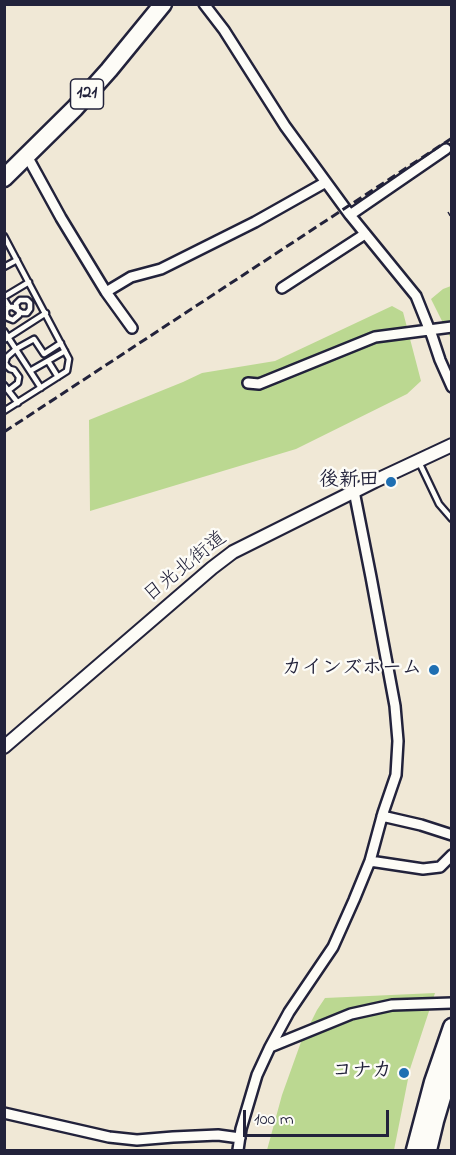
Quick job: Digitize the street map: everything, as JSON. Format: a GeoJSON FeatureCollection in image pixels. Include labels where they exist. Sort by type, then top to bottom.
{"type":"FeatureCollection","features":[{"type":"Feature","properties":{"kind":"highway","name":"121"},"geometry":{"type":"LineString","coordinates":[[4,178],[75,108],[163,4]]}},
{"type":"Feature","properties":{"kind":"highway"},"geometry":{"type":"LineString","coordinates":[[415,1150],[430,1091],[452,1027]]}},
{"type":"Feature","properties":{"kind":"highway"},"geometry":{"type":"LineString","coordinates":[[428,1150],[452,1064]]}},
{"type":"Feature","properties":{"kind":"street"},"geometry":{"type":"LineString","coordinates":[[204,4],[224,30],[285,126],[350,215],[416,296],[452,387]]}},
{"type":"Feature","properties":{"kind":"street"},"geometry":{"type":"LineString","coordinates":[[350,215],[446,149]]}},
{"type":"Feature","properties":{"kind":"street"},"geometry":{"type":"LineString","coordinates":[[27,156],[106,292],[132,328]]}},
{"type":"Feature","properties":{"kind":"street"},"geometry":{"type":"LineString","coordinates":[[106,292],[131,277],[161,269],[255,222],[326,182]]}},
{"type":"Feature","properties":{"kind":"street"},"geometry":{"type":"LineString","coordinates":[[282,288],[365,234]]}},
{"type":"Feature","properties":{"kind":"street"},"geometry":{"type":"LineString","coordinates":[[248,383],[260,384],[375,337],[452,327]]}},
{"type":"Feature","properties":{"kind":"street","name":"日光北街道"},"geometry":{"type":"LineString","coordinates":[[4,747],[233,552],[452,445]]}},
{"type":"Feature","properties":{"kind":"street"},"geometry":{"type":"LineString","coordinates":[[238,1150],[257,1075],[289,1012],[333,947],[370,861],[396,775],[398,741],[395,706],[354,491]]}},
{"type":"Feature","properties":{"kind":"street"},"geometry":{"type":"LineString","coordinates":[[382,816],[452,835]]}},
{"type":"Feature","properties":{"kind":"street"},"geometry":{"type":"LineString","coordinates":[[370,861],[423,869],[440,867],[452,855]]}},
{"type":"Feature","properties":{"kind":"street"},"geometry":{"type":"LineString","coordinates":[[270,1047],[351,1014],[392,1005],[452,1003]]}},
{"type":"Feature","properties":{"kind":"street"},"geometry":{"type":"LineString","coordinates":[[4,1113],[109,1137],[136,1140],[218,1135],[240,1138]]}},
{"type":"Feature","properties":{"kind":"lane"},"geometry":{"type":"LineString","coordinates":[[4,236],[69,359],[67,371],[4,411]]}},
{"type":"Feature","properties":{"kind":"lane"},"geometry":{"type":"LineString","coordinates":[[4,267],[17,260]]}},
{"type":"Feature","properties":{"kind":"lane"},"geometry":{"type":"LineString","coordinates":[[9,307],[4,298],[29,282]]}},
{"type":"Feature","properties":{"kind":"lane"},"geometry":{"type":"LineString","coordinates":[[9,307],[6,315],[13,320],[19,315],[18,301],[25,299],[30,303],[28,312],[33,321]]}},
{"type":"Feature","properties":{"kind":"lane"},"geometry":{"type":"LineString","coordinates":[[9,307],[24,313],[28,312]]}},
{"type":"Feature","properties":{"kind":"lane"},"geometry":{"type":"LineString","coordinates":[[6,339],[46,313]]}},
{"type":"Feature","properties":{"kind":"lane"},"geometry":{"type":"LineString","coordinates":[[4,331],[6,339],[41,388]]}},
{"type":"Feature","properties":{"kind":"lane"},"geometry":{"type":"LineString","coordinates":[[9,390],[18,383],[19,377],[15,370],[10,369],[5,363],[7,357],[34,339],[44,354],[61,343]]}},
{"type":"Feature","properties":{"kind":"lane"},"geometry":{"type":"LineString","coordinates":[[30,371],[65,351]]}},
{"type":"Feature","properties":{"kind":"lane"},"geometry":{"type":"LineString","coordinates":[[48,361],[58,377]]}},
{"type":"Feature","properties":{"kind":"lane"},"geometry":{"type":"LineString","coordinates":[[4,385],[18,403]]}},
{"type":"Feature","properties":{"kind":"lane"},"geometry":{"type":"LineString","coordinates":[[418,460],[439,504],[452,519]]}},
{"type":"Feature","properties":{"kind":"path"},"geometry":{"type":"LineString","coordinates":[[448,212],[452,219]]}},
{"type":"Feature","properties":{"kind":"green space"},"geometry":{"type":"Polygon","coordinates":[[[451,286],[451,339],[431,299],[443,289],[451,286]]]}},
{"type":"Feature","properties":{"kind":"green space"},"geometry":{"type":"Polygon","coordinates":[[[392,306],[403,312],[421,381],[407,394],[296,449],[90,511],[89,420],[202,373],[275,361],[392,306]]]}},
{"type":"Feature","properties":{"kind":"green space"},"geometry":{"type":"Polygon","coordinates":[[[435,993],[410,1069],[394,1150],[267,1150],[282,1095],[301,1042],[325,998],[435,993]]]}},
{"type":"Feature","properties":{"kind":"railway"},"geometry":{"type":"LineString","coordinates":[[4,432],[452,138]]}},
{"type":"Feature","properties":{"kind":"place","name":"後新田"},"geometry":{"type":"Point","coordinates":[391,482]}},
{"type":"Feature","properties":{"kind":"place","name":"カインズホーム"},"geometry":{"type":"Point","coordinates":[434,670]}},
{"type":"Feature","properties":{"kind":"place","name":"コナカ"},"geometry":{"type":"Point","coordinates":[404,1073]}}]}
